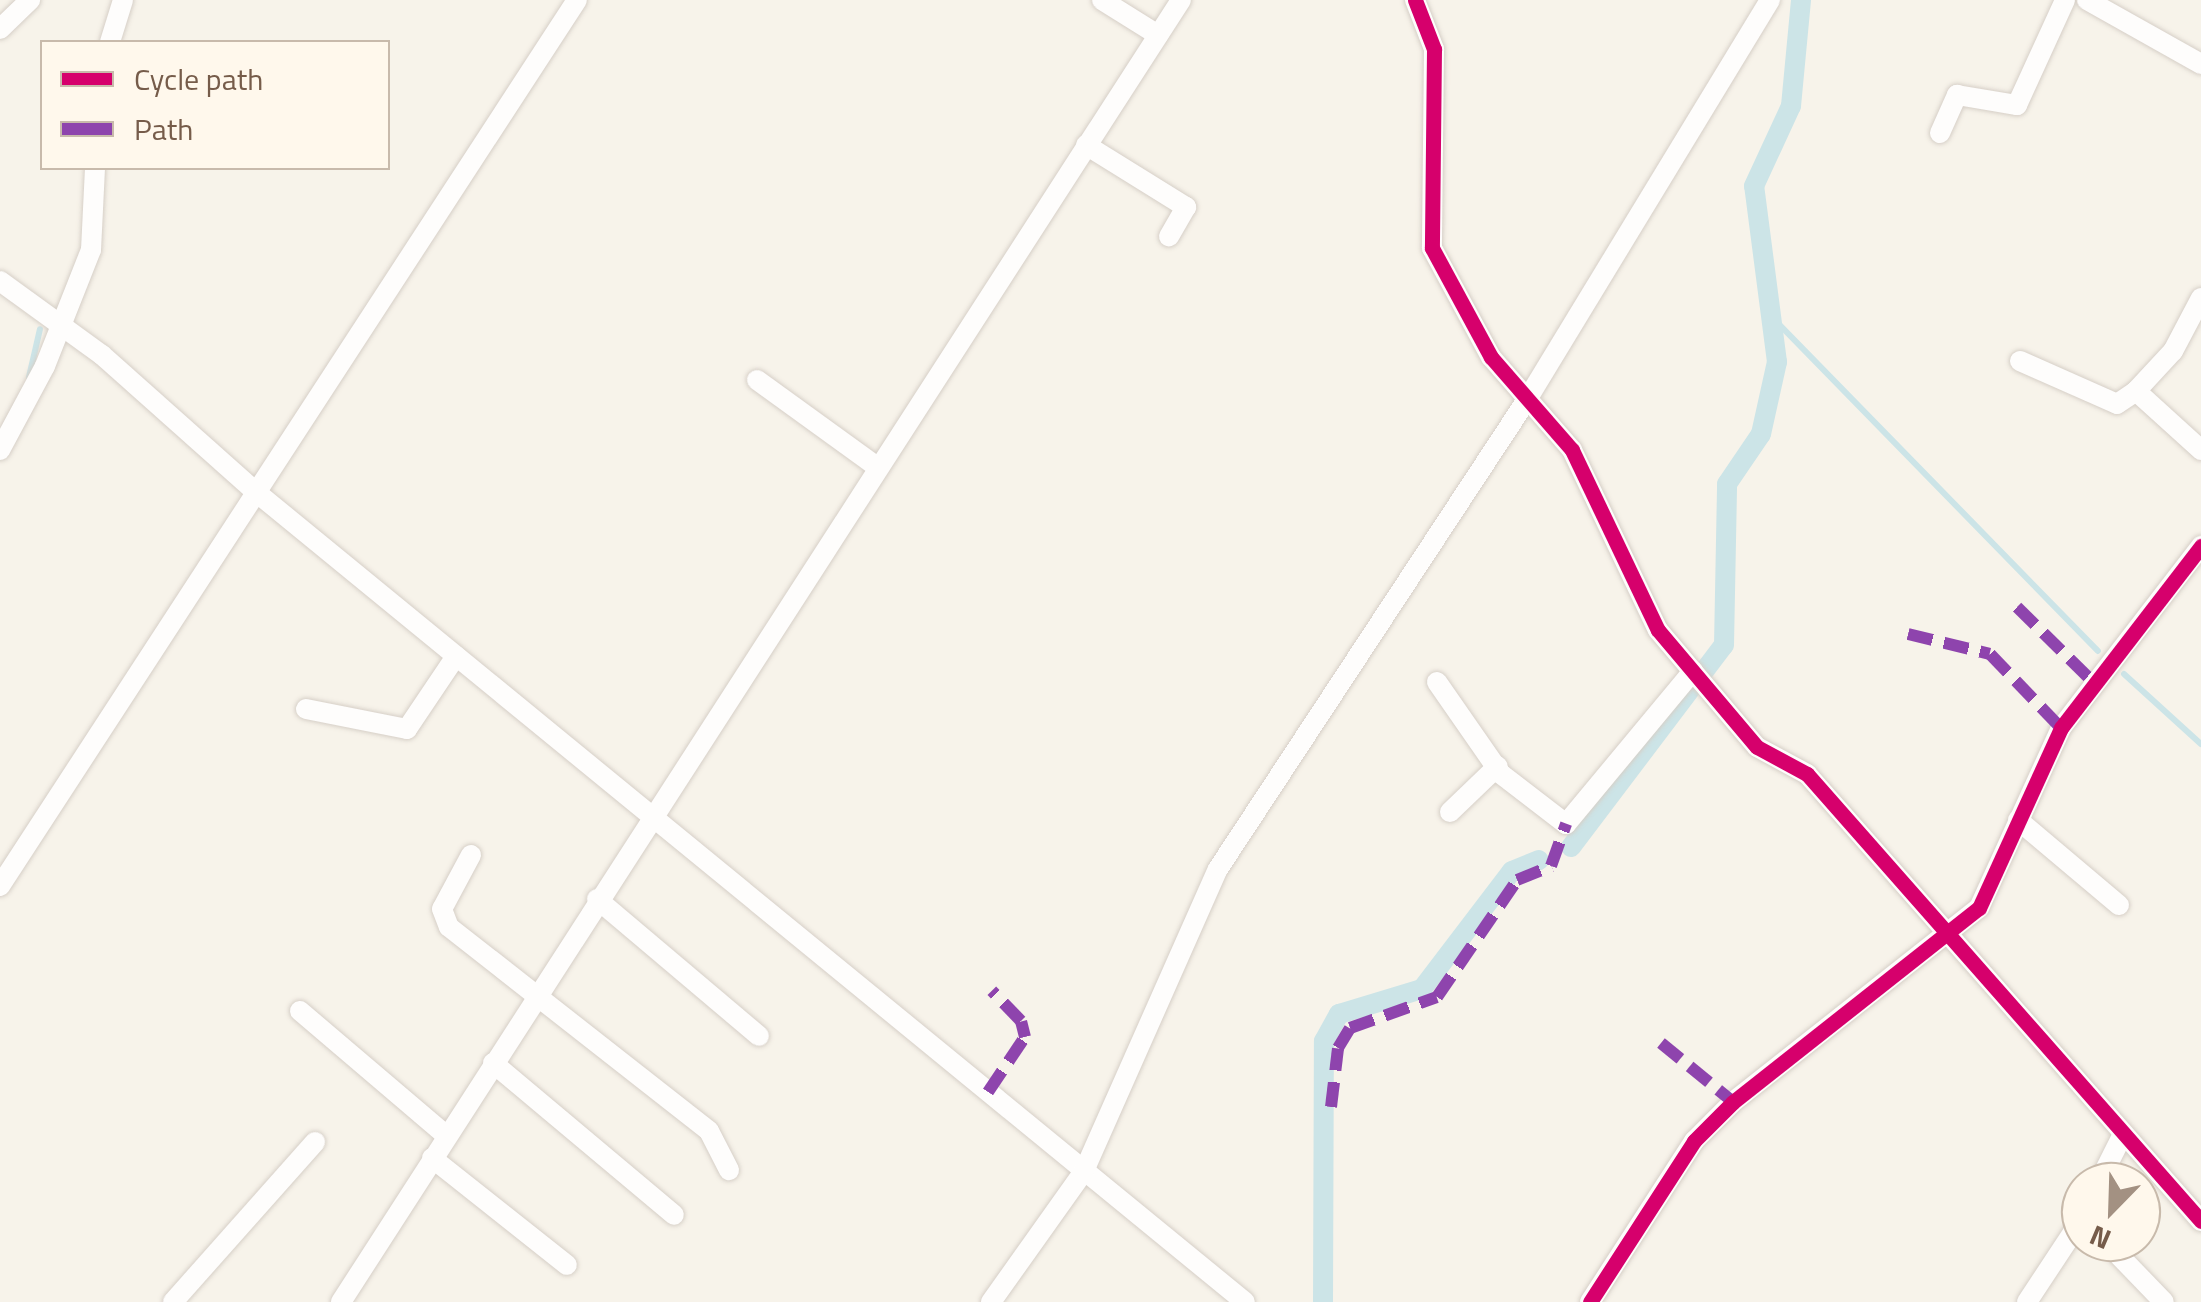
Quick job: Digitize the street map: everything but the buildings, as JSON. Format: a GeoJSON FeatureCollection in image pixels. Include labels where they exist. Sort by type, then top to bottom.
{"type":"FeatureCollection","features":[{"type":"Feature","properties":{"kind":"street"},"geometry":{"type":"LineString","coordinates":[[0,29],[30,0]]}},
{"type":"Feature","properties":{"kind":"street"},"geometry":{"type":"LineString","coordinates":[[111,40],[123,0]]}},
{"type":"Feature","properties":{"kind":"street"},"geometry":{"type":"LineString","coordinates":[[0,886],[577,0]]}},
{"type":"Feature","properties":{"kind":"street"},"geometry":{"type":"LineString","coordinates":[[1102,0],[1158,35]]}},
{"type":"Feature","properties":{"kind":"street"},"geometry":{"type":"LineString","coordinates":[[341,1302],[651,815],[1181,0]]}},
{"type":"Feature","properties":{"kind":"street"},"geometry":{"type":"LineString","coordinates":[[1414,0],[1434,49],[1432,248],[1491,356],[1572,450],[1658,630],[1757,747],[1806,774],[2201,1221]]}},
{"type":"Feature","properties":{"kind":"street"},"geometry":{"type":"LineString","coordinates":[[991,1302],[1084,1171],[1218,869],[1528,398],[1770,0]]}},
{"type":"Feature","properties":{"kind":"street"},"geometry":{"type":"LineString","coordinates":[[1940,134],[1957,95],[2018,105],[2065,0]]}},
{"type":"Feature","properties":{"kind":"street"},"geometry":{"type":"LineString","coordinates":[[2087,0],[2201,64]]}},
{"type":"Feature","properties":{"kind":"street"},"geometry":{"type":"LineString","coordinates":[[1086,145],[1186,207],[1169,236]]}},
{"type":"Feature","properties":{"kind":"street"},"geometry":{"type":"LineString","coordinates":[[0,450],[91,250],[95,170]]}},
{"type":"Feature","properties":{"kind":"street"},"geometry":{"type":"LineString","coordinates":[[0,281],[1245,1302]]}},
{"type":"Feature","properties":{"kind":"street"},"geometry":{"type":"LineString","coordinates":[[2020,361],[2117,404],[2136,391],[2174,351],[2201,298]]}},
{"type":"Feature","properties":{"kind":"street"},"geometry":{"type":"LineString","coordinates":[[758,380],[877,467]]}},
{"type":"Feature","properties":{"kind":"street"},"geometry":{"type":"LineString","coordinates":[[2136,391],[2201,450]]}},
{"type":"Feature","properties":{"kind":"street"},"geometry":{"type":"LineString","coordinates":[[1590,1302],[1694,1141],[1838,1018],[1948,938],[1979,908],[2061,728],[2201,546]]}},
{"type":"Feature","properties":{"kind":"street"},"geometry":{"type":"LineString","coordinates":[[306,709],[407,729],[456,656]]}},
{"type":"Feature","properties":{"kind":"street"},"geometry":{"type":"LineString","coordinates":[[1437,682],[1498,766],[1549,817],[1574,820],[1693,671]]}},
{"type":"Feature","properties":{"kind":"street"},"geometry":{"type":"LineString","coordinates":[[1450,812],[1498,766]]}},
{"type":"Feature","properties":{"kind":"street"},"geometry":{"type":"LineString","coordinates":[[2018,820],[2119,905]]}},
{"type":"Feature","properties":{"kind":"street"},"geometry":{"type":"LineString","coordinates":[[471,855],[442,909],[449,927],[538,993],[709,1131],[729,1170]]}},
{"type":"Feature","properties":{"kind":"street"},"geometry":{"type":"LineString","coordinates":[[597,899],[759,1036]]}},
{"type":"Feature","properties":{"kind":"street"},"geometry":{"type":"LineString","coordinates":[[300,1011],[446,1136]]}},
{"type":"Feature","properties":{"kind":"street"},"geometry":{"type":"LineString","coordinates":[[493,1063],[674,1214]]}},
{"type":"Feature","properties":{"kind":"street"},"geometry":{"type":"LineString","coordinates":[[2109,1162],[2122,1134]]}},
{"type":"Feature","properties":{"kind":"street"},"geometry":{"type":"LineString","coordinates":[[173,1302],[315,1142]]}},
{"type":"Feature","properties":{"kind":"street"},"geometry":{"type":"LineString","coordinates":[[432,1158],[566,1264]]}},
{"type":"Feature","properties":{"kind":"street"},"geometry":{"type":"LineString","coordinates":[[2027,1302],[2061,1250]]}},
{"type":"Feature","properties":{"kind":"street"},"geometry":{"type":"LineString","coordinates":[[2125,1262],[2164,1302]]}},
{"type":"Feature","properties":{"kind":"waterway"},"geometry":{"type":"LineString","coordinates":[[1571,847],[1724,645],[1727,484],[1761,434],[1777,362],[1754,186],[1791,106],[1801,0]]}},
{"type":"Feature","properties":{"kind":"waterway"},"geometry":{"type":"LineString","coordinates":[[1771,316],[2098,651]]}},
{"type":"Feature","properties":{"kind":"waterway"},"geometry":{"type":"LineString","coordinates":[[29,377],[40,329]]}},
{"type":"Feature","properties":{"kind":"waterway"},"geometry":{"type":"LineString","coordinates":[[2124,674],[2201,744]]}},
{"type":"Feature","properties":{"kind":"waterway"},"geometry":{"type":"LineString","coordinates":[[1323,1302],[1324,1041],[1339,1014],[1422,989],[1512,871],[1539,860]]}},
{"type":"Feature","properties":{"kind":"marked path"},"geometry":{"type":"LineString","coordinates":[[2017,607],[2095,684]]}},
{"type":"Feature","properties":{"kind":"marked path"},"geometry":{"type":"LineString","coordinates":[[1908,634],[1990,654],[2061,728]]}},
{"type":"Feature","properties":{"kind":"marked path"},"geometry":{"type":"LineString","coordinates":[[1331,1107],[1338,1048],[1350,1028],[1437,997],[1517,880],[1551,866],[1566,824]]}},
{"type":"Feature","properties":{"kind":"marked path"},"geometry":{"type":"LineString","coordinates":[[988,1092],[1025,1037],[1021,1021],[992,991]]}},
{"type":"Feature","properties":{"kind":"marked path"},"geometry":{"type":"LineString","coordinates":[[1661,1043],[1733,1102]]}},
{"type":"Feature","properties":{"kind":"cycle path"},"geometry":{"type":"LineString","coordinates":[[1415,0],[1434,49],[1432,248],[1491,357],[1572,450],[1658,630],[1757,747],[1807,774],[2201,1221]]}},
{"type":"Feature","properties":{"kind":"cycle path"},"geometry":{"type":"LineString","coordinates":[[1590,1302],[1694,1141],[1733,1102],[1979,908],[2061,728],[2201,546]]}}]}
